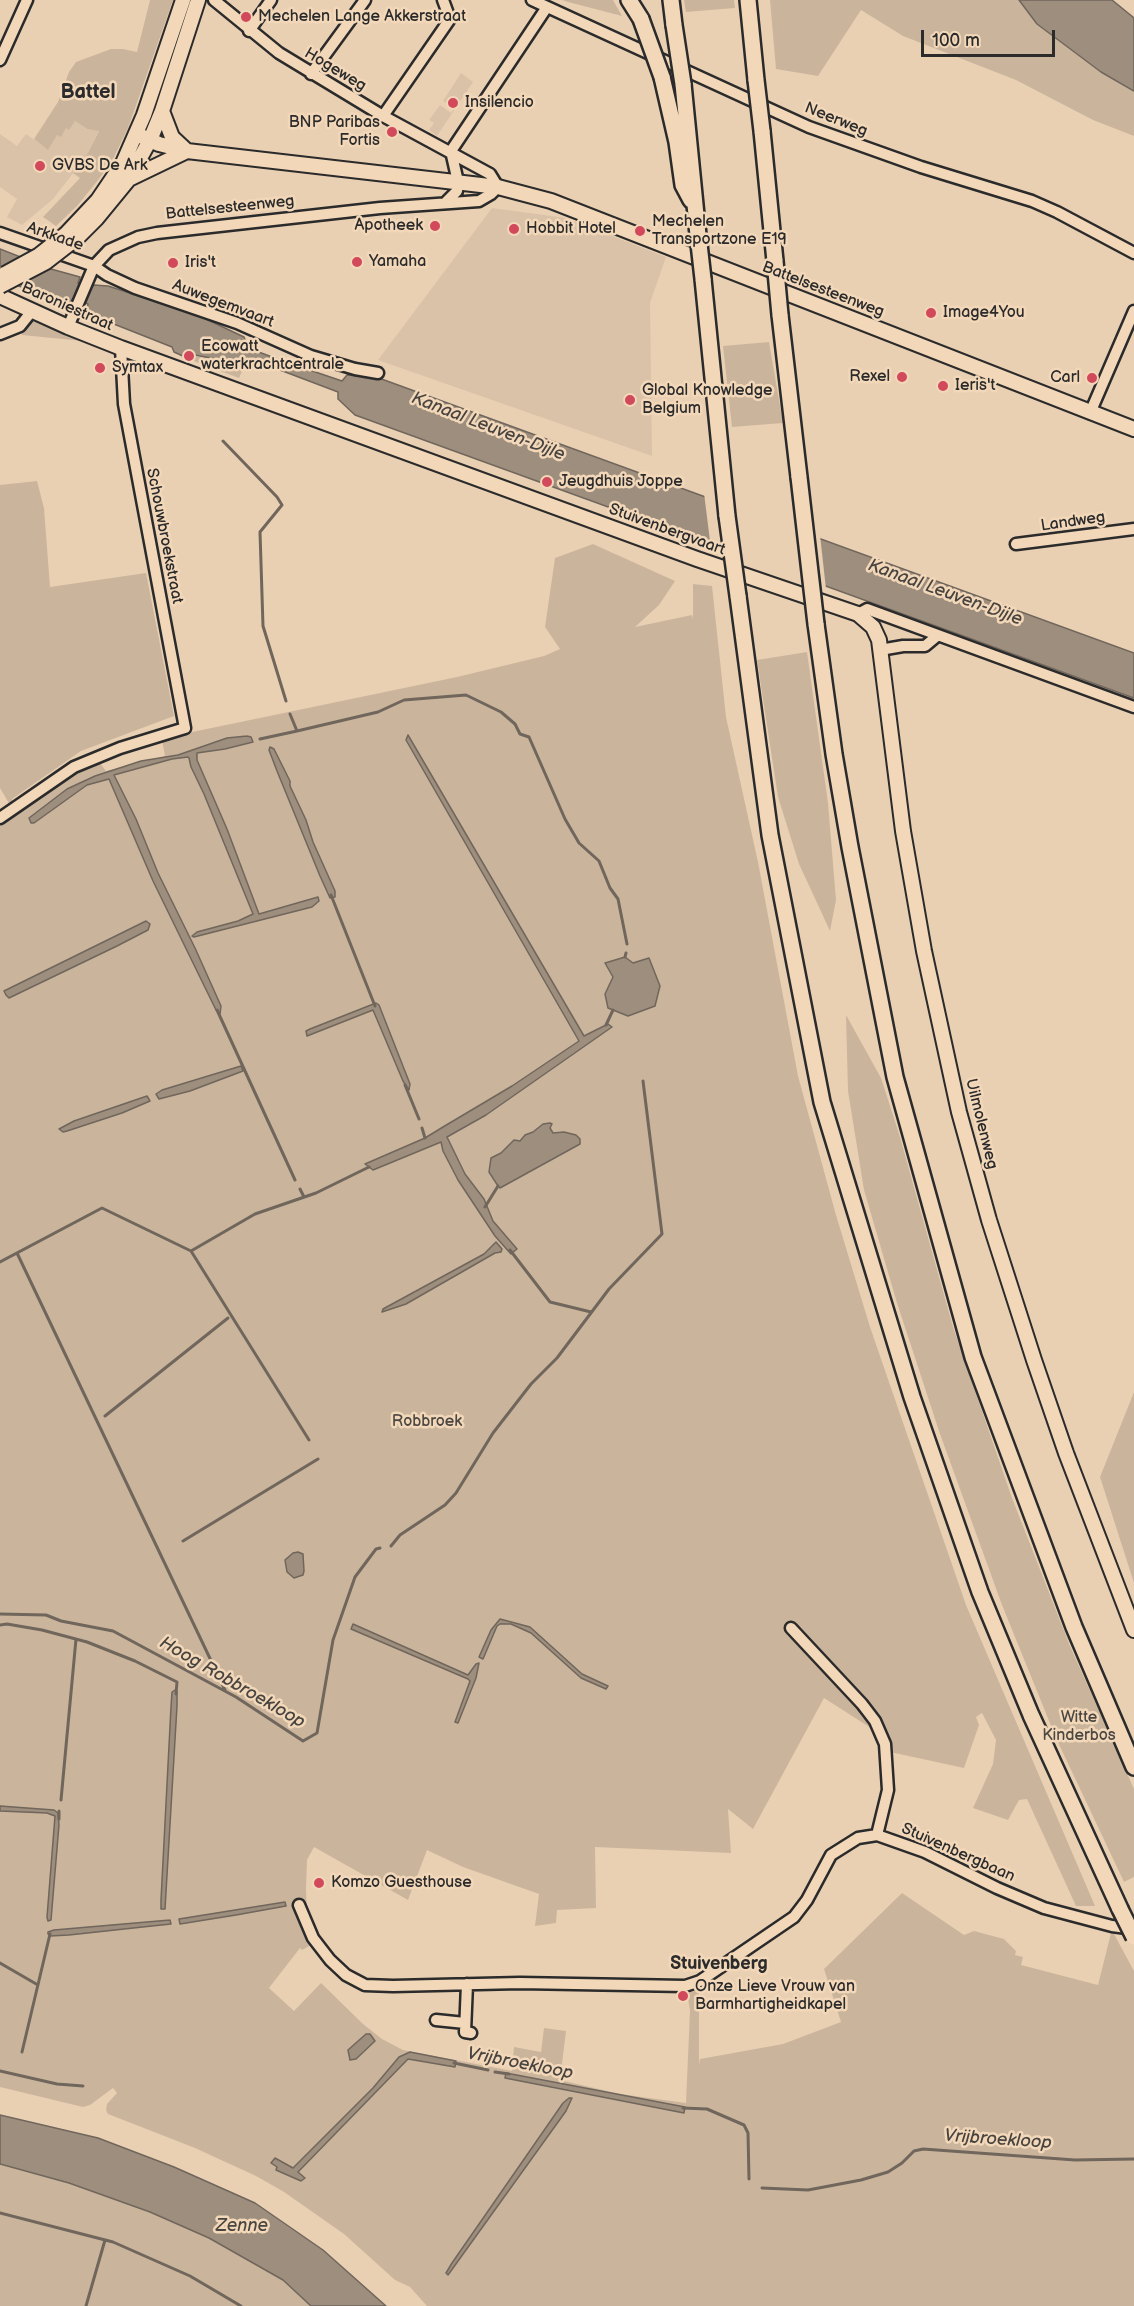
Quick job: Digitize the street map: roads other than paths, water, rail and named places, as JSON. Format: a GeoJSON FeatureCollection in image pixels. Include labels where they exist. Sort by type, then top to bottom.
{"type":"FeatureCollection","features":[{"type":"Feature","properties":{"kind":"highway"},"geometry":{"type":"LineString","coordinates":[[629,0],[641,19],[662,77],[677,142],[683,185],[696,209]]}},
{"type":"Feature","properties":{"kind":"highway"},"geometry":{"type":"LineString","coordinates":[[671,0],[683,84],[717,434],[770,835],[822,1102],[912,1397],[980,1592],[1031,1715],[1134,1937]]}},
{"type":"Feature","properties":{"kind":"highway"},"geometry":{"type":"LineString","coordinates":[[748,0],[780,315],[816,624],[849,847],[895,1077],[973,1357],[1074,1627],[1134,1767]]}},
{"type":"Feature","properties":{"kind":"main road"},"geometry":{"type":"LineString","coordinates":[[0,286],[46,262],[72,236],[111,183],[136,134],[183,0]]}},
{"type":"Feature","properties":{"kind":"main road"},"geometry":{"type":"LineString","coordinates":[[0,276],[72,236],[96,219],[128,180],[150,140],[162,111],[198,0]]}},
{"type":"Feature","properties":{"kind":"main road"},"geometry":{"type":"LineString","coordinates":[[128,180],[187,151],[172,137],[162,111]]}},
{"type":"Feature","properties":{"kind":"main road","name":"Battelsesteenweg"},"geometry":{"type":"LineString","coordinates":[[136,134],[171,148],[187,151],[498,187],[552,201],[1134,429]]}},
{"type":"Feature","properties":{"kind":"main road","name":"Baroniestraat"},"geometry":{"type":"LineString","coordinates":[[0,296],[121,348]]}},
{"type":"Feature","properties":{"kind":"main road","name":"Stuivenbergvaart"},"geometry":{"type":"LineString","coordinates":[[121,348],[697,559],[858,614]]}},
{"type":"Feature","properties":{"kind":"main road","name":"Uilmolenweg"},"geometry":{"type":"LineString","coordinates":[[858,614],[873,627],[879,640],[905,842],[924,951],[959,1112],[989,1221],[1034,1360],[1066,1453],[1134,1630]]}},
{"type":"Feature","properties":{"kind":"street"},"geometry":{"type":"LineString","coordinates":[[0,60],[27,0]]}},
{"type":"Feature","properties":{"kind":"street","name":"Hogeweg"},"geometry":{"type":"LineString","coordinates":[[214,0],[249,31],[311,74],[490,174],[498,187]]}},
{"type":"Feature","properties":{"kind":"street"},"geometry":{"type":"LineString","coordinates":[[249,31],[271,0]]}},
{"type":"Feature","properties":{"kind":"street"},"geometry":{"type":"LineString","coordinates":[[311,74],[365,0]]}},
{"type":"Feature","properties":{"kind":"street"},"geometry":{"type":"LineString","coordinates":[[383,116],[450,19],[443,0]]}},
{"type":"Feature","properties":{"kind":"street","name":"Neerweg"},"geometry":{"type":"LineString","coordinates":[[532,0],[809,126],[910,163],[1032,201],[1134,253]]}},
{"type":"Feature","properties":{"kind":"street"},"geometry":{"type":"LineString","coordinates":[[446,203],[457,191],[458,182],[452,152],[547,7]]}},
{"type":"Feature","properties":{"kind":"street","name":"Battelsesteenweg"},"geometry":{"type":"LineString","coordinates":[[68,327],[92,271],[109,250],[129,240],[157,233],[380,208],[479,201],[498,187]]}},
{"type":"Feature","properties":{"kind":"street","name":"Arkkade"},"geometry":{"type":"LineString","coordinates":[[3,234],[92,271]]}},
{"type":"Feature","properties":{"kind":"street","name":"Auwegemvaart"},"geometry":{"type":"LineString","coordinates":[[92,271],[237,323],[311,356],[378,373]]}},
{"type":"Feature","properties":{"kind":"street"},"geometry":{"type":"LineString","coordinates":[[0,334],[20,326],[32,311]]}},
{"type":"Feature","properties":{"kind":"street"},"geometry":{"type":"LineString","coordinates":[[1090,413],[1134,311]]}},
{"type":"Feature","properties":{"kind":"street","name":"Schouwbroekstraat"},"geometry":{"type":"LineString","coordinates":[[0,818],[53,780],[80,764],[120,748],[185,728],[124,404],[121,348]]}},
{"type":"Feature","properties":{"kind":"street","name":"Landweg"},"geometry":{"type":"LineString","coordinates":[[1016,544],[1134,529]]}},
{"type":"Feature","properties":{"kind":"street","name":"Stuivenbergvaart"},"geometry":{"type":"LineString","coordinates":[[858,614],[867,609],[1134,707]]}},
{"type":"Feature","properties":{"kind":"street"},"geometry":{"type":"LineString","coordinates":[[880,650],[925,645],[937,636]]}},
{"type":"Feature","properties":{"kind":"street"},"geometry":{"type":"LineString","coordinates":[[791,1628],[862,1704],[875,1721],[885,1744],[888,1790],[877,1835]]}},
{"type":"Feature","properties":{"kind":"street","name":"Stuivenbergbaan"},"geometry":{"type":"LineString","coordinates":[[299,1905],[313,1938],[330,1960],[346,1976],[365,1984],[692,1985],[794,1917],[807,1900],[831,1855],[858,1838],[877,1835],[925,1852],[997,1888],[1044,1908],[1112,1926],[1134,1929]]}},
{"type":"Feature","properties":{"kind":"street"},"geometry":{"type":"LineString","coordinates":[[436,2020],[468,2028],[467,1984]]}},
{"type":"Feature","properties":{"kind":"water"},"geometry":{"type":"Polygon","coordinates":[[[1019,0],[1112,0],[1134,18],[1134,91],[1101,72],[1037,24],[1019,0]]]}},
{"type":"Feature","properties":{"kind":"water","name":"Kanaal Leuven-Dijle"},"geometry":{"type":"Polygon","coordinates":[[[0,249],[51,269],[80,277],[78,283],[80,287],[89,290],[94,285],[108,286],[208,318],[244,337],[248,348],[280,360],[342,381],[347,375],[376,377],[1134,653],[1134,698],[355,415],[338,399],[338,392],[280,370],[267,368],[258,362],[244,358],[236,363],[194,356],[193,353],[187,351],[185,357],[174,352],[172,347],[86,313],[88,304],[73,298],[69,305],[0,279],[0,249]]]}},
{"type":"Feature","properties":{"kind":"water"},"geometry":{"type":"Polygon","coordinates":[[[408,735],[584,1036],[608,1024],[612,1027],[486,1115],[447,1137],[465,1174],[484,1199],[493,1221],[517,1249],[511,1254],[495,1236],[458,1180],[443,1151],[441,1142],[373,1170],[365,1164],[425,1138],[512,1086],[579,1041],[406,740],[408,735]]]}},
{"type":"Feature","properties":{"kind":"water"},"geometry":{"type":"Polygon","coordinates":[[[251,737],[253,742],[197,753],[197,760],[227,829],[259,914],[318,897],[319,901],[312,907],[192,936],[197,932],[238,921],[253,914],[189,758],[172,759],[114,775],[221,1006],[220,1014],[153,881],[109,779],[87,785],[34,823],[31,823],[29,818],[67,789],[95,776],[141,761],[178,755],[227,738],[251,737]]]}},
{"type":"Feature","properties":{"kind":"water"},"geometry":{"type":"Polygon","coordinates":[[[270,747],[274,749],[290,781],[290,786],[335,891],[335,897],[330,898],[320,876],[277,771],[270,747]]]}},
{"type":"Feature","properties":{"kind":"water"},"geometry":{"type":"Polygon","coordinates":[[[146,921],[150,924],[148,930],[9,998],[6,995],[4,991],[146,921]]]}},
{"type":"Feature","properties":{"kind":"water"},"geometry":{"type":"Polygon","coordinates":[[[625,957],[633,963],[649,958],[660,986],[655,1006],[628,1016],[608,1008],[605,994],[613,977],[605,963],[625,957]]]}},
{"type":"Feature","properties":{"kind":"water"},"geometry":{"type":"Polygon","coordinates":[[[376,1003],[379,1005],[410,1084],[409,1090],[373,1010],[307,1036],[306,1031],[310,1029],[376,1003]]]}},
{"type":"Feature","properties":{"kind":"water"},"geometry":{"type":"Polygon","coordinates":[[[241,1066],[243,1071],[190,1091],[159,1099],[156,1094],[162,1090],[241,1066]]]}},
{"type":"Feature","properties":{"kind":"water"},"geometry":{"type":"Polygon","coordinates":[[[147,1096],[150,1101],[122,1113],[67,1131],[63,1132],[59,1129],[74,1121],[147,1096]]]}},
{"type":"Feature","properties":{"kind":"water"},"geometry":{"type":"Polygon","coordinates":[[[550,1123],[553,1133],[564,1132],[576,1135],[580,1139],[580,1144],[500,1188],[489,1172],[491,1158],[501,1153],[514,1140],[520,1141],[525,1135],[543,1124],[550,1123]]]}},
{"type":"Feature","properties":{"kind":"water"},"geometry":{"type":"Polygon","coordinates":[[[496,1242],[502,1249],[501,1252],[495,1253],[406,1304],[382,1312],[383,1309],[484,1254],[496,1242]]]}},
{"type":"Feature","properties":{"kind":"water"},"geometry":{"type":"Polygon","coordinates":[[[298,1552],[303,1554],[304,1571],[303,1575],[294,1578],[287,1572],[285,1560],[298,1552]]]}},
{"type":"Feature","properties":{"kind":"water"},"geometry":{"type":"Polygon","coordinates":[[[500,1619],[530,1627],[582,1674],[608,1686],[606,1689],[581,1678],[531,1633],[511,1624],[497,1626],[483,1659],[479,1657],[491,1630],[500,1619]]]}},
{"type":"Feature","properties":{"kind":"water"},"geometry":{"type":"Polygon","coordinates":[[[353,1624],[468,1675],[479,1663],[476,1678],[458,1723],[455,1722],[470,1681],[468,1679],[351,1629],[353,1624]]]}},
{"type":"Feature","properties":{"kind":"water"},"geometry":{"type":"Polygon","coordinates":[[[175,1690],[177,1706],[165,1909],[161,1909],[171,1707],[172,1692],[175,1690]]]}},
{"type":"Feature","properties":{"kind":"water"},"geometry":{"type":"Polygon","coordinates":[[[0,1806],[54,1810],[58,1813],[51,1920],[48,1921],[47,1917],[55,1816],[47,1813],[0,1811],[0,1806]]]}},
{"type":"Feature","properties":{"kind":"water"},"geometry":{"type":"Polygon","coordinates":[[[285,1902],[286,1906],[180,1924],[179,1919],[285,1902]]]}},
{"type":"Feature","properties":{"kind":"water"},"geometry":{"type":"Polygon","coordinates":[[[170,1920],[171,1924],[69,1935],[50,1936],[48,1934],[54,1930],[170,1920]]]}},
{"type":"Feature","properties":{"kind":"water"},"geometry":{"type":"Polygon","coordinates":[[[366,2034],[370,2034],[375,2041],[356,2059],[350,2060],[348,2050],[366,2034]]]}},
{"type":"Feature","properties":{"kind":"water"},"geometry":{"type":"Polygon","coordinates":[[[410,2052],[456,2061],[455,2067],[408,2059],[298,2172],[305,2178],[301,2181],[276,2170],[277,2167],[271,2163],[275,2158],[293,2168],[373,2088],[399,2057],[410,2052]]]}},
{"type":"Feature","properties":{"kind":"water"},"geometry":{"type":"Polygon","coordinates":[[[506,2073],[685,2107],[684,2113],[505,2078],[506,2073]]]}},
{"type":"Feature","properties":{"kind":"water"},"geometry":{"type":"Polygon","coordinates":[[[572,2098],[566,2111],[448,2275],[446,2273],[452,2263],[563,2103],[572,2098]]]}},
{"type":"Feature","properties":{"kind":"water","name":"Zenne"},"geometry":{"type":"Polygon","coordinates":[[[0,2115],[98,2138],[174,2167],[255,2203],[323,2250],[386,2306],[311,2306],[283,2280],[209,2238],[150,2212],[69,2183],[0,2164],[0,2115]]]}},
{"type":"Feature","properties":{"kind":"waterway"},"geometry":{"type":"LineString","coordinates":[[223,441],[282,505],[260,532],[263,626],[286,701]]}},
{"type":"Feature","properties":{"kind":"waterway"},"geometry":{"type":"LineString","coordinates":[[290,714],[297,731],[378,712],[404,700],[466,695],[501,712],[515,724],[520,734],[529,737],[565,819],[579,843],[599,861],[610,888],[618,899],[627,944]]}},
{"type":"Feature","properties":{"kind":"waterway"},"geometry":{"type":"LineString","coordinates":[[260,739],[297,731]]}},
{"type":"Feature","properties":{"kind":"waterway"},"geometry":{"type":"LineString","coordinates":[[331,895],[375,1006]]}},
{"type":"Feature","properties":{"kind":"waterway"},"geometry":{"type":"LineString","coordinates":[[625,957],[626,953]]}},
{"type":"Feature","properties":{"kind":"waterway"},"geometry":{"type":"LineString","coordinates":[[217,1010],[295,1180]]}},
{"type":"Feature","properties":{"kind":"waterway"},"geometry":{"type":"LineString","coordinates":[[606,1025],[613,1010]]}},
{"type":"Feature","properties":{"kind":"waterway","name":"Hoog Robbroekloop"},"geometry":{"type":"LineString","coordinates":[[391,1546],[400,1535],[445,1505],[456,1493],[493,1433],[531,1384],[557,1358],[609,1289],[662,1234],[643,1081]]}},
{"type":"Feature","properties":{"kind":"waterway"},"geometry":{"type":"LineString","coordinates":[[405,1085],[419,1119]]}},
{"type":"Feature","properties":{"kind":"waterway"},"geometry":{"type":"LineString","coordinates":[[422,1128],[425,1138]]}},
{"type":"Feature","properties":{"kind":"waterway"},"geometry":{"type":"LineString","coordinates":[[0,1262],[102,1208],[191,1251],[255,1214],[316,1193],[369,1167]]}},
{"type":"Feature","properties":{"kind":"waterway","name":"Hoog Robbroekloop"},"geometry":{"type":"LineString","coordinates":[[485,1207],[498,1186]]}},
{"type":"Feature","properties":{"kind":"waterway"},"geometry":{"type":"LineString","coordinates":[[300,1189],[304,1197]]}},
{"type":"Feature","properties":{"kind":"waterway","name":"Hoog Robbroekloop"},"geometry":{"type":"LineString","coordinates":[[510,1250],[550,1302],[591,1312]]}},
{"type":"Feature","properties":{"kind":"waterway"},"geometry":{"type":"LineString","coordinates":[[191,1251],[309,1440]]}},
{"type":"Feature","properties":{"kind":"waterway"},"geometry":{"type":"LineString","coordinates":[[17,1253],[225,1690]]}},
{"type":"Feature","properties":{"kind":"waterway"},"geometry":{"type":"LineString","coordinates":[[105,1416],[228,1318]]}},
{"type":"Feature","properties":{"kind":"waterway"},"geometry":{"type":"LineString","coordinates":[[183,1541],[318,1459]]}},
{"type":"Feature","properties":{"kind":"waterway","name":"Hoog Robbroekloop"},"geometry":{"type":"LineString","coordinates":[[0,1614],[46,1615],[61,1621],[113,1631],[236,1697],[303,1741],[317,1733],[333,1640],[355,1577],[376,1549],[380,1548]]}},
{"type":"Feature","properties":{"kind":"waterway","name":"Hoog Robbroekloop"},"geometry":{"type":"LineString","coordinates":[[0,1625],[7,1624],[42,1630],[87,1642],[135,1661],[177,1682],[176,1694]]}},
{"type":"Feature","properties":{"kind":"waterway"},"geometry":{"type":"LineString","coordinates":[[61,1800],[76,1639]]}},
{"type":"Feature","properties":{"kind":"waterway"},"geometry":{"type":"LineString","coordinates":[[59,1811],[59,1819]]}},
{"type":"Feature","properties":{"kind":"waterway"},"geometry":{"type":"LineString","coordinates":[[22,2052],[50,1934]]}},
{"type":"Feature","properties":{"kind":"waterway"},"geometry":{"type":"LineString","coordinates":[[0,1963],[38,1985]]}},
{"type":"Feature","properties":{"kind":"waterway","name":"Vrijbroekloop"},"geometry":{"type":"LineString","coordinates":[[454,2063],[488,2070]]}},
{"type":"Feature","properties":{"kind":"waterway"},"geometry":{"type":"LineString","coordinates":[[0,2071],[57,2084],[83,2086]]}},
{"type":"Feature","properties":{"kind":"waterway","name":"Vrijbroekloop"},"geometry":{"type":"LineString","coordinates":[[495,2072],[509,2074]]}},
{"type":"Feature","properties":{"kind":"waterway","name":"Vrijbroekloop"},"geometry":{"type":"LineString","coordinates":[[683,2108],[707,2109],[744,2125],[748,2133],[749,2179]]}},
{"type":"Feature","properties":{"kind":"waterway","name":"Vrijbroekloop"},"geometry":{"type":"LineString","coordinates":[[762,2188],[808,2190],[861,2180],[888,2172],[914,2151],[923,2149],[1075,2160],[1134,2159]]}},
{"type":"Feature","properties":{"kind":"waterway"},"geometry":{"type":"LineString","coordinates":[[0,2213],[113,2242],[190,2276],[241,2306]]}},
{"type":"Feature","properties":{"kind":"waterway"},"geometry":{"type":"LineString","coordinates":[[86,2306],[105,2240]]}},
{"type":"Feature","properties":{"kind":"place","name":"Mechelen Lange Akkerstraat"},"geometry":{"type":"Point","coordinates":[246,17]}},
{"type":"Feature","properties":{"kind":"place","name":"Insilencio"},"geometry":{"type":"Point","coordinates":[453,103]}},
{"type":"Feature","properties":{"kind":"place","name":"BNP Paribas Fortis"},"geometry":{"type":"Point","coordinates":[392,132]}},
{"type":"Feature","properties":{"kind":"place","name":"GVBS De Ark"},"geometry":{"type":"Point","coordinates":[40,166]}},
{"type":"Feature","properties":{"kind":"place","name":"Apotheek"},"geometry":{"type":"Point","coordinates":[435,226]}},
{"type":"Feature","properties":{"kind":"place","name":"Hobbit Hotel"},"geometry":{"type":"Point","coordinates":[514,229]}},
{"type":"Feature","properties":{"kind":"place","name":"Mechelen Transportzone E19"},"geometry":{"type":"Point","coordinates":[640,231]}},
{"type":"Feature","properties":{"kind":"place","name":"Yamaha"},"geometry":{"type":"Point","coordinates":[357,262]}},
{"type":"Feature","properties":{"kind":"place","name":"Iris't"},"geometry":{"type":"Point","coordinates":[173,263]}},
{"type":"Feature","properties":{"kind":"place","name":"Image4You"},"geometry":{"type":"Point","coordinates":[931,313]}},
{"type":"Feature","properties":{"kind":"place","name":"Ecowatt waterkrachtcentrale"},"geometry":{"type":"Point","coordinates":[189,356]}},
{"type":"Feature","properties":{"kind":"place","name":"Symtax"},"geometry":{"type":"Point","coordinates":[100,368]}},
{"type":"Feature","properties":{"kind":"place","name":"Rexel"},"geometry":{"type":"Point","coordinates":[902,377]}},
{"type":"Feature","properties":{"kind":"place","name":"Carl"},"geometry":{"type":"Point","coordinates":[1092,378]}},
{"type":"Feature","properties":{"kind":"place","name":"Ieris't"},"geometry":{"type":"Point","coordinates":[943,386]}},
{"type":"Feature","properties":{"kind":"place","name":"Global Knowledge Belgium"},"geometry":{"type":"Point","coordinates":[630,400]}},
{"type":"Feature","properties":{"kind":"place","name":"Jeugdhuis Joppe"},"geometry":{"type":"Point","coordinates":[547,482]}},
{"type":"Feature","properties":{"kind":"place","name":"Komzo Guesthouse"},"geometry":{"type":"Point","coordinates":[319,1883]}},
{"type":"Feature","properties":{"kind":"place","name":"Onze Lieve Vrouw van Barmhartigheidkapel"},"geometry":{"type":"Point","coordinates":[683,1996]}},
{"type":"Feature","properties":{"kind":"district","name":"Battel"},"geometry":{"type":"Point","coordinates":[88,93]}},
{"type":"Feature","properties":{"kind":"district","name":"Stuivenberg"},"geometry":{"type":"Point","coordinates":[719,1964]}},
{"type":"Feature","properties":{"kind":"park label","name":"Robbroek"},"geometry":{"type":"Point","coordinates":[427,1422]}},
{"type":"Feature","properties":{"kind":"park label","name":"Witte Kinderbos"},"geometry":{"type":"Point","coordinates":[1079,1727]}}]}
